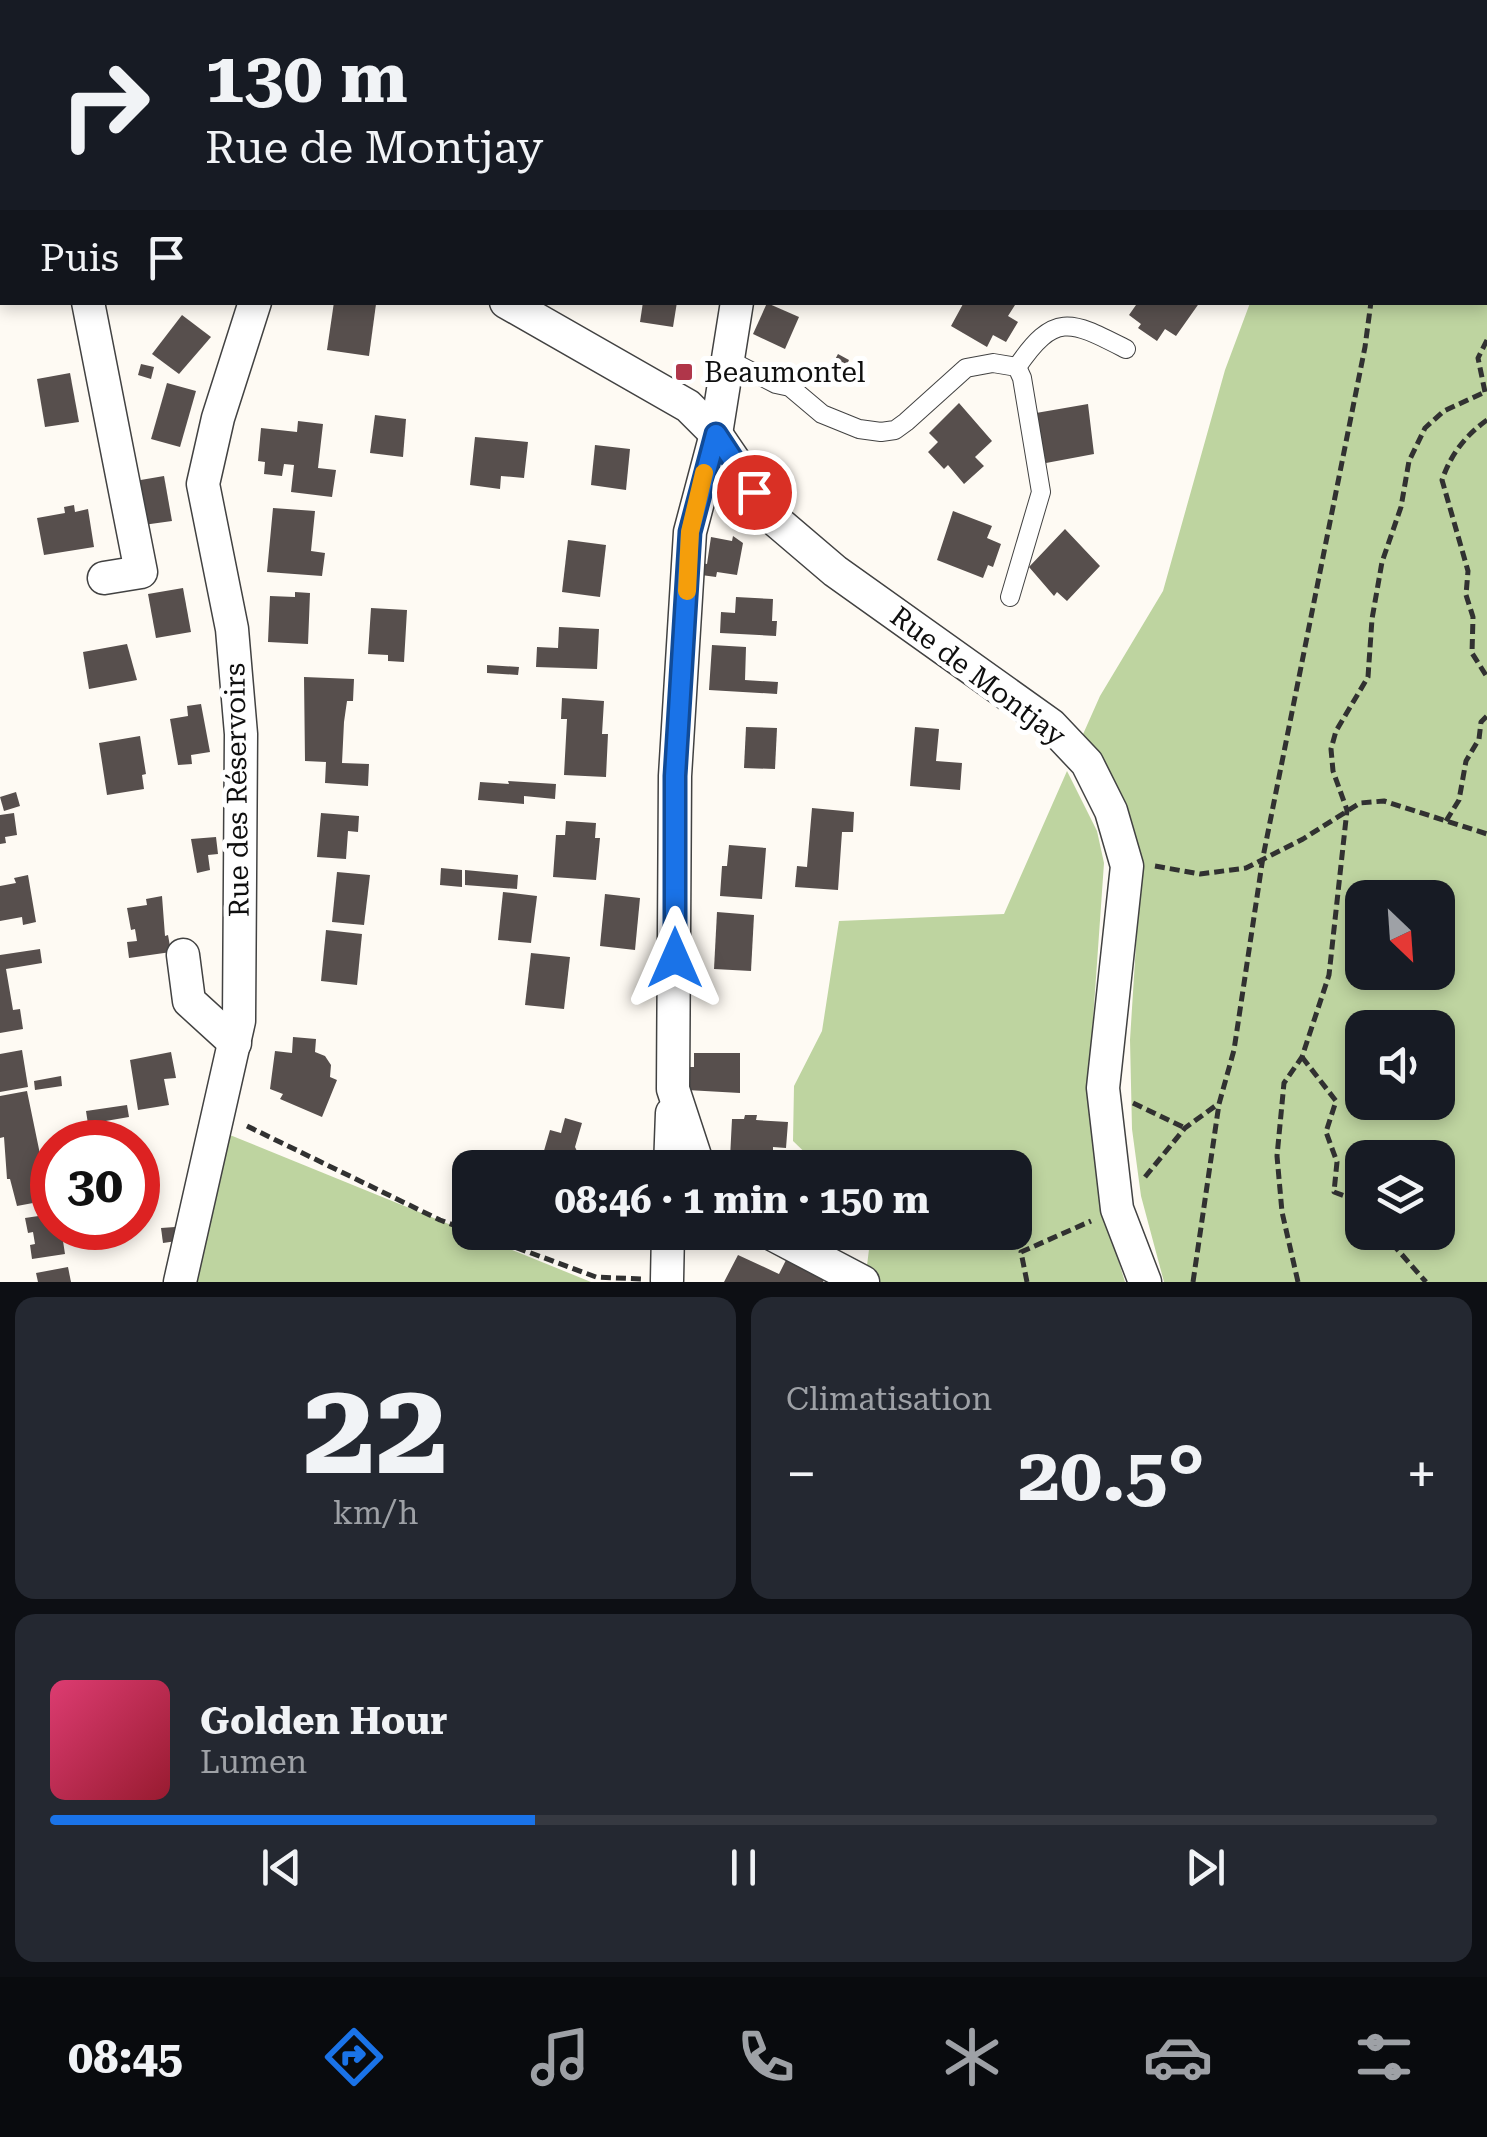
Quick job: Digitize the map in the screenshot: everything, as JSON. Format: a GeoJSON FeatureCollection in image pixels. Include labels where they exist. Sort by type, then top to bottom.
{"type":"FeatureCollection","features":[{"type":"Feature","properties":{"kind":"street"},"geometry":{"type":"LineString","coordinates":[[89,305],[141,572],[104,578]]}},
{"type":"Feature","properties":{"kind":"street","name":"Rue des Réservoirs"},"geometry":{"type":"LineString","coordinates":[[180,1282],[239,1022],[241,734],[232,629],[203,484],[218,418],[254,305]]}},
{"type":"Feature","properties":{"kind":"street","name":"Rue de Montjay"},"geometry":{"type":"LineString","coordinates":[[511,305],[688,406],[716,434],[774,519],[836,572],[1051,725],[1087,762],[1111,811],[1127,866],[1103,1088],[1117,1209],[1145,1282]]}},
{"type":"Feature","properties":{"kind":"street"},"geometry":{"type":"LineString","coordinates":[[671,1150],[675,776],[689,550],[716,434],[737,305]]}},
{"type":"Feature","properties":{"kind":"street"},"geometry":{"type":"LineString","coordinates":[[182,955],[189,1001],[235,1043]]}},
{"type":"Feature","properties":{"kind":"street"},"geometry":{"type":"LineString","coordinates":[[673,1089],[693,1150]]}},
{"type":"Feature","properties":{"kind":"street"},"geometry":{"type":"LineString","coordinates":[[667,1280],[668,1250]]}},
{"type":"Feature","properties":{"kind":"street"},"geometry":{"type":"LineString","coordinates":[[802,1250],[863,1282]]}},
{"type":"Feature","properties":{"kind":"lane"},"geometry":{"type":"LineString","coordinates":[[1017,367],[1037,338],[1060,326],[1082,326],[1126,349]]}},
{"type":"Feature","properties":{"kind":"lane"},"geometry":{"type":"LineString","coordinates":[[729,360],[790,388],[822,414],[859,429],[881,432],[906,422],[966,368],[992,363],[1017,367]]}},
{"type":"Feature","properties":{"kind":"lane"},"geometry":{"type":"LineString","coordinates":[[1010,597],[1041,492],[1017,367]]}},
{"type":"Feature","properties":{"kind":"path"},"geometry":{"type":"LineString","coordinates":[[1193,1282],[1219,1104],[1234,1050],[1263,858],[1370,305]]}},
{"type":"Feature","properties":{"kind":"path"},"geometry":{"type":"LineString","coordinates":[[1298,1282],[1282,1212],[1278,1156],[1284,1083],[1302,1057],[1329,974],[1347,810],[1333,771],[1331,749],[1336,731],[1368,678],[1372,619],[1382,562],[1401,507],[1409,461],[1424,428],[1444,410],[1486,393],[1478,358],[1487,340]]}},
{"type":"Feature","properties":{"kind":"path"},"geometry":{"type":"LineString","coordinates":[[1487,420],[1472,430],[1454,452],[1442,480],[1468,571],[1466,595],[1473,617],[1472,653],[1487,676]]}},
{"type":"Feature","properties":{"kind":"path"},"geometry":{"type":"LineString","coordinates":[[1446,821],[1459,800],[1466,761],[1480,739],[1481,722],[1487,716]]}},
{"type":"Feature","properties":{"kind":"path"},"geometry":{"type":"LineString","coordinates":[[1127,866],[1217,874],[1246,868],[1303,839],[1360,803],[1384,801],[1487,834]]}},
{"type":"Feature","properties":{"kind":"path"},"geometry":{"type":"LineString","coordinates":[[1302,1057],[1336,1101],[1326,1132],[1337,1162],[1334,1192],[1345,1196]]}},
{"type":"Feature","properties":{"kind":"path"},"geometry":{"type":"LineString","coordinates":[[1103,1088],[1185,1128]]}},
{"type":"Feature","properties":{"kind":"path"},"geometry":{"type":"LineString","coordinates":[[1028,1282],[1022,1252],[1117,1209],[1185,1128],[1219,1104]]}},
{"type":"Feature","properties":{"kind":"path"},"geometry":{"type":"LineString","coordinates":[[219,1112],[452,1224]]}},
{"type":"Feature","properties":{"kind":"path"},"geometry":{"type":"LineString","coordinates":[[522,1250],[596,1277],[667,1280]]}},
{"type":"Feature","properties":{"kind":"path"},"geometry":{"type":"LineString","coordinates":[[1398,1250],[1426,1282]]}},
{"type":"Feature","properties":{"kind":"green space"},"geometry":{"type":"Polygon","coordinates":[[[1249,305],[1487,305],[1487,1282],[1164,1282],[1141,1196],[1132,1129],[1130,1040],[1138,913],[1137,849],[1080,741],[1100,696],[1163,591],[1225,370],[1249,305]]]}},
{"type":"Feature","properties":{"kind":"green space"},"geometry":{"type":"Polygon","coordinates":[[[1067,771],[1097,831],[1104,863],[1091,1049],[1103,1210],[1125,1282],[865,1282],[869,1250],[1032,1250],[1032,1150],[802,1150],[793,1141],[794,1086],[822,1031],[839,921],[1004,914],[1067,771]]]}},
{"type":"Feature","properties":{"kind":"green space"},"geometry":{"type":"Polygon","coordinates":[[[225,1133],[452,1225],[452,1250],[512,1250],[591,1282],[191,1282],[225,1133]]]}},
{"type":"Feature","properties":{"kind":"building"},"geometry":{"type":"Polygon","coordinates":[[[334,305],[376,305],[369,356],[327,350],[334,305]]]}},
{"type":"Feature","properties":{"kind":"building"},"geometry":{"type":"Polygon","coordinates":[[[643,305],[677,305],[673,327],[640,322],[643,305]]]}},
{"type":"Feature","properties":{"kind":"building"},"geometry":{"type":"Polygon","coordinates":[[[766,305],[799,317],[785,349],[753,334],[766,305]]]}},
{"type":"Feature","properties":{"kind":"building"},"geometry":{"type":"Polygon","coordinates":[[[962,305],[1015,305],[1008,316],[1018,322],[1006,342],[993,335],[987,347],[951,326],[962,305]]]}},
{"type":"Feature","properties":{"kind":"building"},"geometry":{"type":"Polygon","coordinates":[[[1136,305],[1198,305],[1176,336],[1165,329],[1157,341],[1138,328],[1141,324],[1129,315],[1136,305]]]}},
{"type":"Feature","properties":{"kind":"building"},"geometry":{"type":"Polygon","coordinates":[[[182,315],[211,337],[179,374],[152,354],[182,315]]]}},
{"type":"Feature","properties":{"kind":"building"},"geometry":{"type":"Polygon","coordinates":[[[838,354],[849,360],[842,375],[830,369],[838,354]]]}},
{"type":"Feature","properties":{"kind":"building"},"geometry":{"type":"Polygon","coordinates":[[[141,364],[154,367],[151,379],[138,375],[141,364]]]}},
{"type":"Feature","properties":{"kind":"building"},"geometry":{"type":"Polygon","coordinates":[[[70,373],[79,422],[45,427],[37,379],[70,373]]]}},
{"type":"Feature","properties":{"kind":"building"},"geometry":{"type":"Polygon","coordinates":[[[167,383],[196,391],[180,447],[151,439],[167,383]]]}},
{"type":"Feature","properties":{"kind":"building"},"geometry":{"type":"Polygon","coordinates":[[[959,403],[992,441],[975,457],[984,466],[964,484],[948,465],[944,469],[928,452],[938,442],[929,433],[959,403]]]}},
{"type":"Feature","properties":{"kind":"building"},"geometry":{"type":"Polygon","coordinates":[[[1088,404],[1094,454],[1046,463],[1043,449],[1039,451],[1036,413],[1088,404]]]}},
{"type":"Feature","properties":{"kind":"building"},"geometry":{"type":"Polygon","coordinates":[[[375,415],[406,419],[403,457],[370,453],[375,415]]]}},
{"type":"Feature","properties":{"kind":"building"},"geometry":{"type":"Polygon","coordinates":[[[298,421],[323,424],[318,468],[336,470],[332,497],[291,492],[294,465],[284,464],[282,476],[264,474],[265,462],[258,461],[261,428],[297,432],[298,421]]]}},
{"type":"Feature","properties":{"kind":"building"},"geometry":{"type":"Polygon","coordinates":[[[475,437],[528,442],[524,478],[501,476],[500,489],[470,485],[475,437]]]}},
{"type":"Feature","properties":{"kind":"building"},"geometry":{"type":"Polygon","coordinates":[[[595,445],[630,449],[626,490],[591,485],[595,445]]]}},
{"type":"Feature","properties":{"kind":"building"},"geometry":{"type":"Polygon","coordinates":[[[164,476],[172,521],[136,526],[129,482],[164,476]]]}},
{"type":"Feature","properties":{"kind":"building"},"geometry":{"type":"Polygon","coordinates":[[[74,505],[75,512],[88,509],[94,547],[44,555],[37,518],[65,513],[64,507],[74,505]]]}},
{"type":"Feature","properties":{"kind":"building"},"geometry":{"type":"Polygon","coordinates":[[[273,508],[315,511],[311,551],[325,553],[322,576],[267,572],[273,508]]]}},
{"type":"Feature","properties":{"kind":"building"},"geometry":{"type":"Polygon","coordinates":[[[953,511],[992,526],[987,538],[1001,544],[993,567],[988,565],[983,578],[937,560],[953,511]]]}},
{"type":"Feature","properties":{"kind":"building"},"geometry":{"type":"Polygon","coordinates":[[[1065,529],[1100,566],[1067,601],[1057,592],[1054,596],[1029,567],[1065,529]]]}},
{"type":"Feature","properties":{"kind":"building"},"geometry":{"type":"Polygon","coordinates":[[[733,536],[743,543],[737,575],[694,574],[696,562],[707,564],[711,537],[732,541],[733,536]]]}},
{"type":"Feature","properties":{"kind":"building"},"geometry":{"type":"Polygon","coordinates":[[[568,540],[606,545],[600,597],[562,592],[568,540]]]}},
{"type":"Feature","properties":{"kind":"building"},"geometry":{"type":"Polygon","coordinates":[[[183,588],[191,632],[156,638],[148,594],[183,588]]]}},
{"type":"Feature","properties":{"kind":"building"},"geometry":{"type":"Polygon","coordinates":[[[295,592],[310,593],[308,644],[268,642],[270,596],[295,597],[295,592]]]}},
{"type":"Feature","properties":{"kind":"building"},"geometry":{"type":"Polygon","coordinates":[[[736,597],[773,599],[776,636],[720,633],[721,612],[735,613],[736,597]]]}},
{"type":"Feature","properties":{"kind":"building"},"geometry":{"type":"Polygon","coordinates":[[[371,608],[407,610],[404,662],[388,661],[388,655],[368,654],[371,608]]]}},
{"type":"Feature","properties":{"kind":"building"},"geometry":{"type":"Polygon","coordinates":[[[559,627],[599,629],[597,669],[536,667],[537,647],[558,648],[559,627]]]}},
{"type":"Feature","properties":{"kind":"building"},"geometry":{"type":"Polygon","coordinates":[[[127,644],[137,680],[89,689],[83,652],[127,644]]]}},
{"type":"Feature","properties":{"kind":"building"},"geometry":{"type":"Polygon","coordinates":[[[712,645],[746,647],[745,680],[778,682],[777,694],[709,690],[712,645]]]}},
{"type":"Feature","properties":{"kind":"building"},"geometry":{"type":"Polygon","coordinates":[[[487,665],[519,667],[518,675],[487,673],[487,665]]]}},
{"type":"Feature","properties":{"kind":"building"},"geometry":{"type":"Polygon","coordinates":[[[304,677],[354,679],[353,701],[347,701],[344,722],[342,763],[369,764],[368,786],[325,783],[326,762],[305,761],[304,677]]]}},
{"type":"Feature","properties":{"kind":"building"},"geometry":{"type":"Polygon","coordinates":[[[562,698],[604,701],[602,734],[608,734],[606,777],[564,775],[567,719],[561,719],[562,698]]]}},
{"type":"Feature","properties":{"kind":"building"},"geometry":{"type":"Polygon","coordinates":[[[201,704],[210,752],[191,755],[192,764],[178,765],[170,719],[188,716],[187,706],[201,704]]]}},
{"type":"Feature","properties":{"kind":"building"},"geometry":{"type":"Polygon","coordinates":[[[746,727],[777,728],[775,769],[744,768],[746,727]]]}},
{"type":"Feature","properties":{"kind":"building"},"geometry":{"type":"Polygon","coordinates":[[[915,727],[939,729],[936,761],[962,763],[960,790],[910,786],[915,727]]]}},
{"type":"Feature","properties":{"kind":"building"},"geometry":{"type":"Polygon","coordinates":[[[140,736],[146,774],[142,775],[144,789],[107,795],[99,743],[140,736]]]}},
{"type":"Feature","properties":{"kind":"building"},"geometry":{"type":"Polygon","coordinates":[[[508,781],[556,784],[555,799],[524,796],[524,804],[478,800],[480,782],[509,784],[508,781]]]}},
{"type":"Feature","properties":{"kind":"building"},"geometry":{"type":"Polygon","coordinates":[[[16,792],[20,806],[4,811],[0,797],[16,792]]]}},
{"type":"Feature","properties":{"kind":"building"},"geometry":{"type":"Polygon","coordinates":[[[812,808],[854,812],[853,832],[842,832],[838,890],[795,887],[797,866],[807,867],[812,808]]]}},
{"type":"Feature","properties":{"kind":"building"},"geometry":{"type":"Polygon","coordinates":[[[14,813],[17,835],[5,837],[6,843],[0,844],[0,815],[14,813]]]}},
{"type":"Feature","properties":{"kind":"building"},"geometry":{"type":"Polygon","coordinates":[[[321,813],[359,816],[358,832],[348,831],[346,859],[317,857],[321,813]]]}},
{"type":"Feature","properties":{"kind":"building"},"geometry":{"type":"Polygon","coordinates":[[[566,821],[596,823],[595,838],[600,838],[596,880],[553,877],[556,835],[565,835],[566,821]]]}},
{"type":"Feature","properties":{"kind":"building"},"geometry":{"type":"Polygon","coordinates":[[[216,837],[218,854],[208,855],[210,870],[197,873],[191,839],[216,837]]]}},
{"type":"Feature","properties":{"kind":"building"},"geometry":{"type":"Polygon","coordinates":[[[729,845],[766,848],[762,899],[720,896],[722,866],[727,866],[729,845]]]}},
{"type":"Feature","properties":{"kind":"building"},"geometry":{"type":"Polygon","coordinates":[[[441,868],[462,870],[462,887],[440,885],[441,868]]]}},
{"type":"Feature","properties":{"kind":"building"},"geometry":{"type":"Polygon","coordinates":[[[465,870],[518,875],[517,889],[465,885],[465,870]]]}},
{"type":"Feature","properties":{"kind":"building"},"geometry":{"type":"Polygon","coordinates":[[[337,872],[370,875],[364,925],[332,922],[337,872]]]}},
{"type":"Feature","properties":{"kind":"building"},"geometry":{"type":"Polygon","coordinates":[[[28,875],[36,922],[23,925],[22,917],[0,921],[0,886],[16,883],[14,878],[28,875]]]}},
{"type":"Feature","properties":{"kind":"building"},"geometry":{"type":"Polygon","coordinates":[[[503,892],[537,896],[531,943],[498,940],[503,892]]]}},
{"type":"Feature","properties":{"kind":"building"},"geometry":{"type":"Polygon","coordinates":[[[605,894],[640,898],[635,950],[600,946],[605,894]]]}},
{"type":"Feature","properties":{"kind":"building"},"geometry":{"type":"Polygon","coordinates":[[[162,896],[165,936],[168,935],[171,952],[129,958],[127,942],[137,941],[127,908],[147,905],[146,899],[162,896]]]}},
{"type":"Feature","properties":{"kind":"building"},"geometry":{"type":"Polygon","coordinates":[[[717,912],[754,915],[751,971],[714,969],[717,912]]]}},
{"type":"Feature","properties":{"kind":"building"},"geometry":{"type":"Polygon","coordinates":[[[326,930],[362,934],[357,985],[321,981],[326,930]]]}},
{"type":"Feature","properties":{"kind":"building"},"geometry":{"type":"Polygon","coordinates":[[[40,949],[42,963],[6,969],[13,1010],[20,1009],[23,1029],[0,1033],[0,955],[40,949]]]}},
{"type":"Feature","properties":{"kind":"building"},"geometry":{"type":"Polygon","coordinates":[[[531,953],[570,957],[564,1009],[525,1005],[531,953]]]}},
{"type":"Feature","properties":{"kind":"building"},"geometry":{"type":"Polygon","coordinates":[[[293,1037],[316,1039],[315,1052],[325,1056],[331,1065],[330,1077],[337,1080],[322,1117],[280,1099],[283,1094],[270,1089],[275,1051],[292,1053],[293,1037]]]}},
{"type":"Feature","properties":{"kind":"building"},"geometry":{"type":"Polygon","coordinates":[[[22,1050],[28,1087],[0,1092],[0,1054],[22,1050]]]}},
{"type":"Feature","properties":{"kind":"building"},"geometry":{"type":"Polygon","coordinates":[[[171,1052],[176,1078],[164,1079],[169,1105],[138,1110],[130,1060],[171,1052]]]}},
{"type":"Feature","properties":{"kind":"building"},"geometry":{"type":"Polygon","coordinates":[[[694,1053],[740,1053],[740,1093],[687,1090],[687,1067],[694,1067],[694,1053]]]}},
{"type":"Feature","properties":{"kind":"building"},"geometry":{"type":"Polygon","coordinates":[[[61,1076],[62,1086],[35,1090],[34,1081],[61,1076]]]}},
{"type":"Feature","properties":{"kind":"building"},"geometry":{"type":"Polygon","coordinates":[[[27,1091],[33,1120],[30,1204],[17,1206],[7,1179],[4,1137],[0,1138],[0,1096],[27,1091]]]}},
{"type":"Feature","properties":{"kind":"building"},"geometry":{"type":"Polygon","coordinates":[[[127,1105],[129,1117],[87,1120],[86,1111],[127,1105]]]}},
{"type":"Feature","properties":{"kind":"building"},"geometry":{"type":"Polygon","coordinates":[[[745,1115],[757,1115],[756,1120],[788,1122],[786,1148],[730,1150],[732,1119],[744,1119],[745,1115]]]}},
{"type":"Feature","properties":{"kind":"building"},"geometry":{"type":"Polygon","coordinates":[[[565,1118],[582,1123],[576,1150],[544,1150],[550,1130],[561,1133],[565,1118]]]}},
{"type":"Feature","properties":{"kind":"building"},"geometry":{"type":"Polygon","coordinates":[[[175,1227],[177,1241],[163,1243],[161,1228],[175,1227]]]}},
{"type":"Feature","properties":{"kind":"building"},"geometry":{"type":"Polygon","coordinates":[[[31,1250],[64,1250],[65,1254],[32,1259],[31,1250]]]}},
{"type":"Feature","properties":{"kind":"building"},"geometry":{"type":"Polygon","coordinates":[[[738,1255],[779,1274],[787,1258],[826,1277],[823,1282],[724,1282],[738,1255]]]}},
{"type":"Feature","properties":{"kind":"building"},"geometry":{"type":"Polygon","coordinates":[[[68,1267],[71,1282],[38,1282],[36,1273],[68,1267]]]}},
{"type":"Feature","properties":{"kind":"slow traffic"},"geometry":{"type":"LineString","coordinates":[[687,591],[690,532],[704,473]]}},
{"type":"Feature","properties":{"kind":"place","name":"Beaumontel"},"geometry":{"type":"Point","coordinates":[684,372]}},
{"type":"Feature","properties":{"kind":"route"},"geometry":{"type":"LineString","coordinates":[[675,958],[675,776],[690,532],[716,434],[754,492]]}}]}
